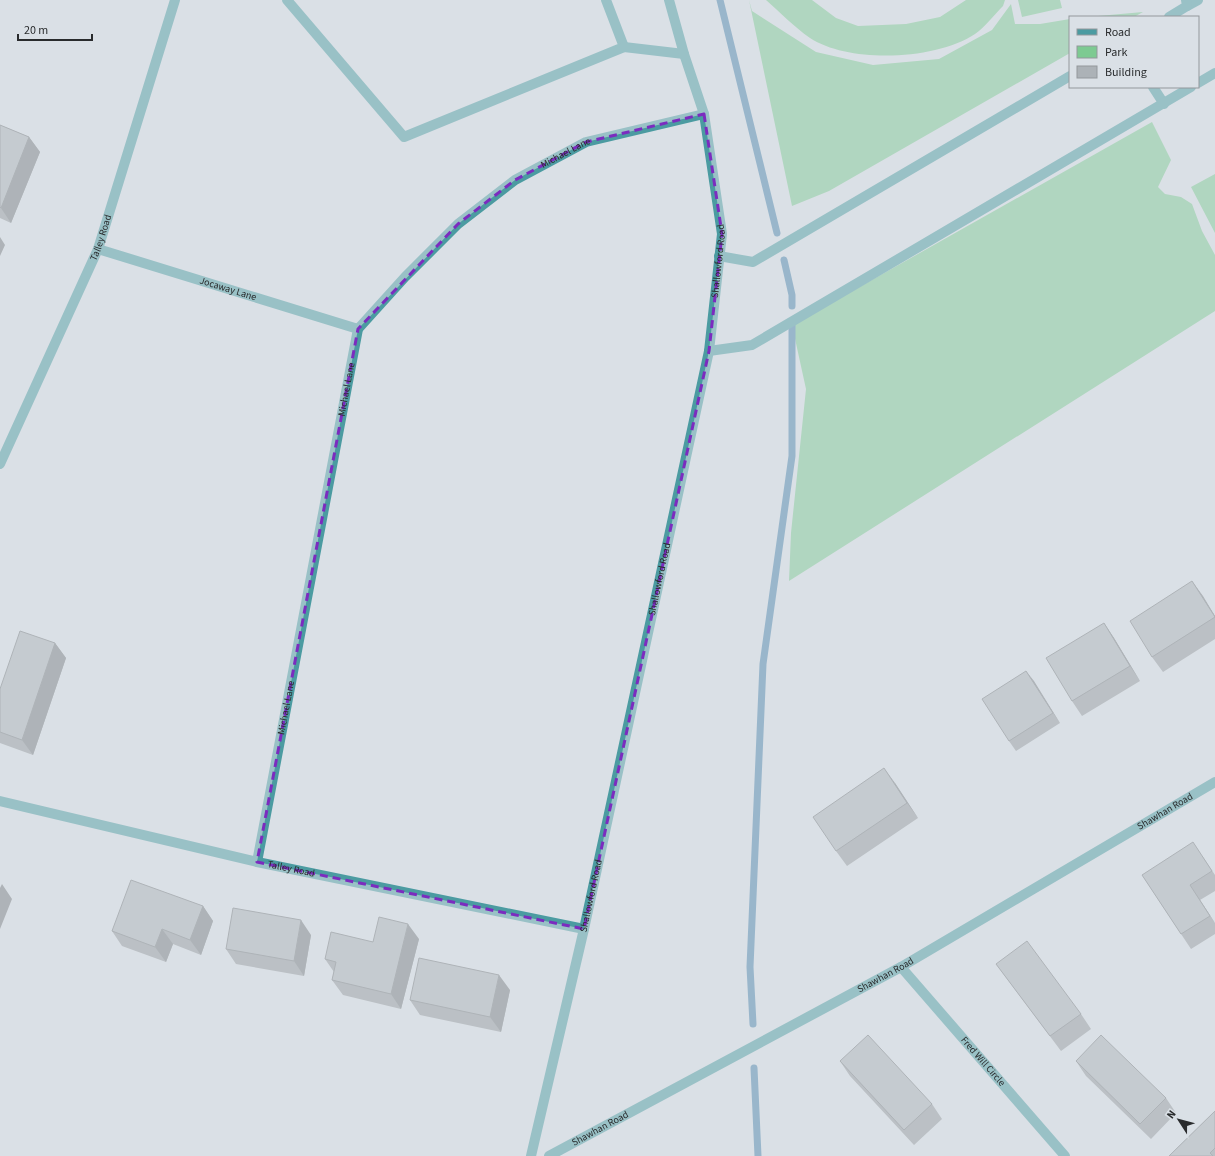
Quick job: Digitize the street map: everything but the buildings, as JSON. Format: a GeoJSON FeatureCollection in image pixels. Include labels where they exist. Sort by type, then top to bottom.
{"type":"FeatureCollection","features":[{"type":"Feature","properties":{"kind":"street","name":"Talley Road"},"geometry":{"type":"LineString","coordinates":[[0,464],[98,249],[175,0]]}},
{"type":"Feature","properties":{"kind":"street"},"geometry":{"type":"LineString","coordinates":[[287,0],[404,137],[624,48],[684,54]]}},
{"type":"Feature","properties":{"kind":"street"},"geometry":{"type":"LineString","coordinates":[[606,0],[624,48]]}},
{"type":"Feature","properties":{"kind":"street","name":"Shallowford Road"},"geometry":{"type":"LineString","coordinates":[[531,1156],[584,929],[709,350],[722,234],[704,114],[684,54],[669,0]]}},
{"type":"Feature","properties":{"kind":"street"},"geometry":{"type":"LineString","coordinates":[[1170,16],[1186,3],[1198,0]]}},
{"type":"Feature","properties":{"kind":"street"},"geometry":{"type":"LineString","coordinates":[[1199,82],[1215,73]]}},
{"type":"Feature","properties":{"kind":"street"},"geometry":{"type":"LineString","coordinates":[[719,256],[753,262],[1069,77]]}},
{"type":"Feature","properties":{"kind":"street"},"geometry":{"type":"LineString","coordinates":[[1154,88],[1164,104]]}},
{"type":"Feature","properties":{"kind":"street"},"geometry":{"type":"LineString","coordinates":[[709,350],[752,344],[1189,88]]}},
{"type":"Feature","properties":{"kind":"street","name":"Michael Lane"},"geometry":{"type":"LineString","coordinates":[[257,862],[358,328],[405,277],[458,224],[515,180],[586,142],[704,114]]}},
{"type":"Feature","properties":{"kind":"street","name":"Jocaway Lane"},"geometry":{"type":"LineString","coordinates":[[98,249],[358,328]]}},
{"type":"Feature","properties":{"kind":"street","name":"Shawhan Road"},"geometry":{"type":"LineString","coordinates":[[549,1156],[901,967],[1215,782]]}},
{"type":"Feature","properties":{"kind":"street","name":"Talley Road"},"geometry":{"type":"LineString","coordinates":[[0,801],[257,862],[584,929]]}},
{"type":"Feature","properties":{"kind":"street","name":"Fred Will Circle"},"geometry":{"type":"LineString","coordinates":[[901,967],[1065,1156]]}},
{"type":"Feature","properties":{"kind":"highlighted area"},"geometry":{"type":"Polygon","coordinates":[[[704,114],[722,234],[709,351],[584,929],[257,862],[358,329],[458,224],[515,180],[586,142],[704,114]]]}},
{"type":"Feature","properties":{"kind":"green space"},"geometry":{"type":"Polygon","coordinates":[[[749,0],[752,11],[816,52],[873,65],[939,59],[992,30],[1011,4],[1015,24],[1040,24],[1069,19],[1069,54],[829,191],[792,206],[749,0]]]}},
{"type":"Feature","properties":{"kind":"green space"},"geometry":{"type":"Polygon","coordinates":[[[766,0],[812,0],[836,18],[858,26],[906,24],[940,17],[966,0],[1005,0],[1003,6],[982,28],[975,34],[958,43],[916,54],[893,56],[847,52],[827,46],[804,34],[766,0]]]}},
{"type":"Feature","properties":{"kind":"green space"},"geometry":{"type":"Polygon","coordinates":[[[1018,0],[1060,0],[1062,8],[1022,17],[1018,0]]]}},
{"type":"Feature","properties":{"kind":"green space"},"geometry":{"type":"Polygon","coordinates":[[[1143,12],[1136,16],[1098,16],[1143,12]]]}},
{"type":"Feature","properties":{"kind":"green space"},"geometry":{"type":"Polygon","coordinates":[[[1152,122],[1171,160],[1158,187],[1165,194],[1181,197],[1192,204],[1202,231],[1215,255],[1215,311],[789,581],[791,533],[806,389],[792,325],[1152,122]]]}},
{"type":"Feature","properties":{"kind":"green space"},"geometry":{"type":"Polygon","coordinates":[[[1215,174],[1215,233],[1191,187],[1215,174]]]}},
{"type":"Feature","properties":{"kind":"waterway"},"geometry":{"type":"LineString","coordinates":[[720,0],[777,233]]}},
{"type":"Feature","properties":{"kind":"waterway"},"geometry":{"type":"LineString","coordinates":[[784,260],[792,295],[792,306]]}},
{"type":"Feature","properties":{"kind":"waterway"},"geometry":{"type":"LineString","coordinates":[[753,1024],[750,967],[763,664],[792,456],[792,325]]}},
{"type":"Feature","properties":{"kind":"waterway"},"geometry":{"type":"LineString","coordinates":[[754,1068],[758,1156]]}}]}
